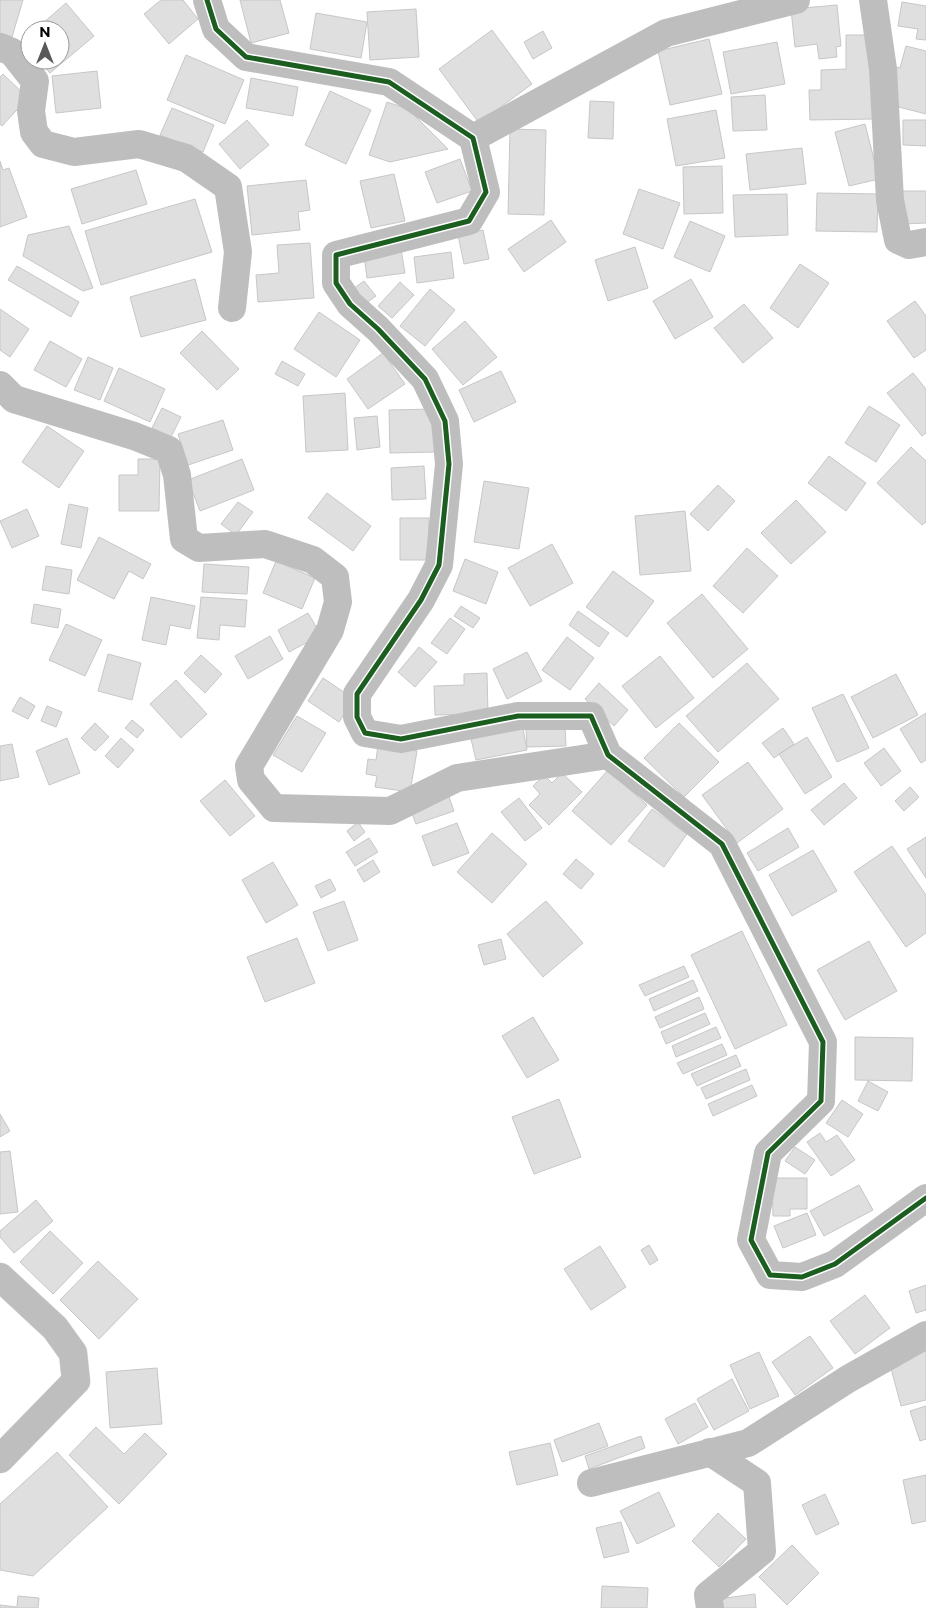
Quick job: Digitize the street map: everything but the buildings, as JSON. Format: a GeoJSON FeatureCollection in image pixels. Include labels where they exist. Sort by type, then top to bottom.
{"type":"FeatureCollection","features":[{"type":"Feature","properties":{"kind":"street"},"geometry":{"type":"LineString","coordinates":[[207,0],[216,29],[246,57],[389,82],[473,138],[486,192],[469,221],[336,255],[336,283],[350,304],[378,329],[425,379],[446,421],[449,464],[439,565],[422,600],[357,694],[357,717],[364,734],[401,739],[518,716],[591,716],[608,754],[722,844],[823,1042],[821,1101],[768,1152],[751,1240],[770,1275],[802,1277],[835,1264],[926,1198]]}},
{"type":"Feature","properties":{"kind":"street"},"geometry":{"type":"LineString","coordinates":[[473,138],[666,33],[796,0]]}},
{"type":"Feature","properties":{"kind":"street"},"geometry":{"type":"LineString","coordinates":[[873,0],[883,70],[890,200],[898,240],[909,246],[926,242]]}},
{"type":"Feature","properties":{"kind":"street"},"geometry":{"type":"LineString","coordinates":[[0,47],[12,52],[35,81],[31,111],[34,132],[43,144],[74,152],[139,144],[186,158],[228,187],[238,252],[232,308]]}},
{"type":"Feature","properties":{"kind":"street"},"geometry":{"type":"LineString","coordinates":[[0,385],[14,399],[134,436],[169,450],[177,475],[184,540],[200,548],[265,544],[313,560],[335,577],[338,602],[330,630],[250,766],[251,780],[274,808],[390,811],[457,778],[608,754]]}},
{"type":"Feature","properties":{"kind":"street"},"geometry":{"type":"LineString","coordinates":[[0,1277],[56,1328],[73,1353],[76,1381],[0,1459]]}},
{"type":"Feature","properties":{"kind":"street"},"geometry":{"type":"LineString","coordinates":[[591,1483],[748,1443],[848,1379],[926,1335]]}},
{"type":"Feature","properties":{"kind":"street"},"geometry":{"type":"LineString","coordinates":[[710,1452],[757,1484],[762,1551],[708,1595],[710,1608]]}},
{"type":"Feature","properties":{"kind":"cycle path"},"geometry":{"type":"LineString","coordinates":[[207,0],[216,29],[246,57],[389,82],[473,138],[486,192],[469,221],[336,255],[336,283],[350,304],[378,329],[425,379],[445,421],[449,464],[439,565],[421,600],[357,694],[357,717],[365,733],[401,739],[518,716],[591,716],[608,755],[722,844],[823,1042],[821,1101],[768,1153],[751,1240],[770,1275],[802,1277],[835,1264],[926,1198]]}}]}
